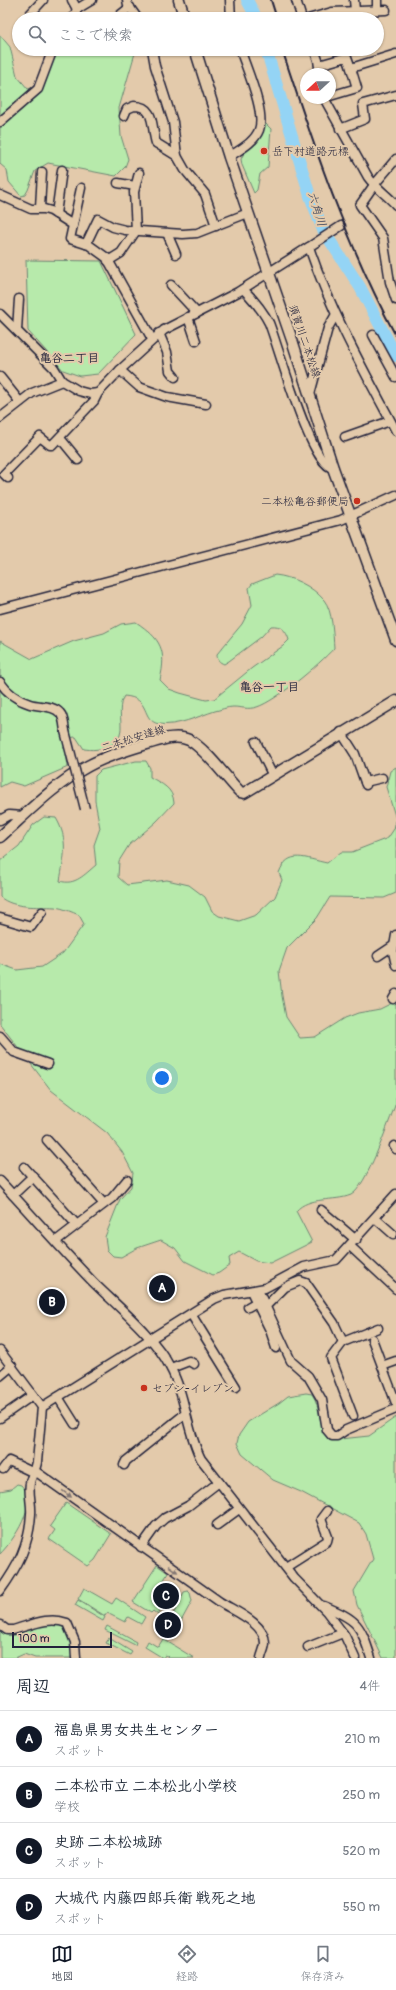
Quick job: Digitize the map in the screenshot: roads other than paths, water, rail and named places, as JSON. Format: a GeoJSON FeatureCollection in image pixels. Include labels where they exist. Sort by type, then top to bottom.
{"type":"FeatureCollection","features":[{"type":"Feature","properties":{"kind":"main road"},"geometry":{"type":"LineString","coordinates":[[179,0],[183,12]]}},
{"type":"Feature","properties":{"kind":"main road","name":"須賀川二本松線"},"geometry":{"type":"LineString","coordinates":[[197,56],[229,157],[310,394],[333,468],[396,640]]}},
{"type":"Feature","properties":{"kind":"main road","name":"二本松安達線"},"geometry":{"type":"LineString","coordinates":[[0,837],[54,789],[87,766],[132,748],[170,738],[182,738],[192,743],[240,792],[247,792],[342,732],[396,701]]}},
{"type":"Feature","properties":{"kind":"street"},"geometry":{"type":"LineString","coordinates":[[32,12],[43,0]]}},
{"type":"Feature","properties":{"kind":"street"},"geometry":{"type":"LineString","coordinates":[[72,0],[77,9]]}},
{"type":"Feature","properties":{"kind":"street"},"geometry":{"type":"LineString","coordinates":[[76,12],[77,9],[92,0]]}},
{"type":"Feature","properties":{"kind":"street"},"geometry":{"type":"LineString","coordinates":[[230,0],[231,12]]}},
{"type":"Feature","properties":{"kind":"street"},"geometry":{"type":"LineString","coordinates":[[296,0],[300,12]]}},
{"type":"Feature","properties":{"kind":"street"},"geometry":{"type":"LineString","coordinates":[[354,0],[355,10]]}},
{"type":"Feature","properties":{"kind":"street"},"geometry":{"type":"LineString","coordinates":[[377,0],[377,10]]}},
{"type":"Feature","properties":{"kind":"street"},"geometry":{"type":"LineString","coordinates":[[121,12],[126,2]]}},
{"type":"Feature","properties":{"kind":"street"},"geometry":{"type":"LineString","coordinates":[[126,2],[133,12]]}},
{"type":"Feature","properties":{"kind":"street"},"geometry":{"type":"LineString","coordinates":[[332,12],[386,10]]}},
{"type":"Feature","properties":{"kind":"street"},"geometry":{"type":"LineString","coordinates":[[350,68],[396,54]]}},
{"type":"Feature","properties":{"kind":"street"},"geometry":{"type":"LineString","coordinates":[[0,122],[38,88],[50,56]]}},
{"type":"Feature","properties":{"kind":"street"},"geometry":{"type":"LineString","coordinates":[[153,56],[173,122],[177,156],[185,170],[205,194],[216,226]]}},
{"type":"Feature","properties":{"kind":"street"},"geometry":{"type":"LineString","coordinates":[[229,157],[249,143],[258,132],[261,122],[255,94],[242,56]]}},
{"type":"Feature","properties":{"kind":"street"},"geometry":{"type":"LineString","coordinates":[[316,56],[319,68]]}},
{"type":"Feature","properties":{"kind":"street"},"geometry":{"type":"LineString","coordinates":[[319,65],[347,57],[357,88],[336,94]]}},
{"type":"Feature","properties":{"kind":"street"},"geometry":{"type":"LineString","coordinates":[[340,129],[365,119],[362,104],[396,95]]}},
{"type":"Feature","properties":{"kind":"street"},"geometry":{"type":"LineString","coordinates":[[327,104],[340,129],[374,185],[380,188],[396,204]]}},
{"type":"Feature","properties":{"kind":"street"},"geometry":{"type":"LineString","coordinates":[[124,116],[127,109],[134,106],[147,110],[152,119],[156,143],[177,156]]}},
{"type":"Feature","properties":{"kind":"street"},"geometry":{"type":"LineString","coordinates":[[396,159],[374,185],[360,205],[383,238],[390,282],[396,300]]}},
{"type":"Feature","properties":{"kind":"street"},"geometry":{"type":"LineString","coordinates":[[56,214],[62,170]]}},
{"type":"Feature","properties":{"kind":"street"},"geometry":{"type":"LineString","coordinates":[[40,208],[42,172]]}},
{"type":"Feature","properties":{"kind":"street"},"geometry":{"type":"LineString","coordinates":[[108,261],[120,253],[136,231],[135,186],[139,173]]}},
{"type":"Feature","properties":{"kind":"street"},"geometry":{"type":"LineString","coordinates":[[118,183],[135,186]]}},
{"type":"Feature","properties":{"kind":"street"},"geometry":{"type":"LineString","coordinates":[[80,188],[74,225],[70,239],[86,244],[108,261],[152,340]]}},
{"type":"Feature","properties":{"kind":"street"},"geometry":{"type":"LineString","coordinates":[[0,195],[31,209],[40,208],[56,214],[74,225]]}},
{"type":"Feature","properties":{"kind":"street"},"geometry":{"type":"LineString","coordinates":[[86,244],[98,219],[113,227],[136,231],[197,233],[248,213]]}},
{"type":"Feature","properties":{"kind":"street"},"geometry":{"type":"LineString","coordinates":[[8,478],[4,474],[40,437],[50,445],[60,438],[94,401],[98,393],[120,370],[160,333],[269,274],[341,226]]}},
{"type":"Feature","properties":{"kind":"street"},"geometry":{"type":"LineString","coordinates":[[167,233],[176,254]]}},
{"type":"Feature","properties":{"kind":"street"},"geometry":{"type":"LineString","coordinates":[[309,247],[322,286],[335,316],[396,431]]}},
{"type":"Feature","properties":{"kind":"street"},"geometry":{"type":"LineString","coordinates":[[172,285],[197,313]]}},
{"type":"Feature","properties":{"kind":"street"},"geometry":{"type":"LineString","coordinates":[[243,289],[268,321],[308,434],[327,467],[333,468]]}},
{"type":"Feature","properties":{"kind":"street"},"geometry":{"type":"LineString","coordinates":[[17,330],[18,299]]}},
{"type":"Feature","properties":{"kind":"street"},"geometry":{"type":"LineString","coordinates":[[0,314],[54,368],[62,381],[79,391],[90,394],[98,393]]}},
{"type":"Feature","properties":{"kind":"street"},"geometry":{"type":"LineString","coordinates":[[310,394],[328,328],[335,316]]}},
{"type":"Feature","properties":{"kind":"street"},"geometry":{"type":"LineString","coordinates":[[188,317],[196,341]]}},
{"type":"Feature","properties":{"kind":"street"},"geometry":{"type":"LineString","coordinates":[[160,333],[167,352],[170,370],[175,377]]}},
{"type":"Feature","properties":{"kind":"street"},"geometry":{"type":"LineString","coordinates":[[374,335],[396,378]]}},
{"type":"Feature","properties":{"kind":"street"},"geometry":{"type":"LineString","coordinates":[[120,370],[139,387],[167,397],[206,404]]}},
{"type":"Feature","properties":{"kind":"street"},"geometry":{"type":"LineString","coordinates":[[0,377],[20,402]]}},
{"type":"Feature","properties":{"kind":"street"},"geometry":{"type":"LineString","coordinates":[[0,418],[36,390],[62,381]]}},
{"type":"Feature","properties":{"kind":"street"},"geometry":{"type":"LineString","coordinates":[[345,437],[390,421]]}},
{"type":"Feature","properties":{"kind":"street"},"geometry":{"type":"LineString","coordinates":[[60,438],[78,460]]}},
{"type":"Feature","properties":{"kind":"street"},"geometry":{"type":"LineString","coordinates":[[0,609],[308,529],[350,515],[396,495]]}},
{"type":"Feature","properties":{"kind":"street"},"geometry":{"type":"LineString","coordinates":[[0,682],[13,697],[30,704],[52,708],[59,712],[62,716],[85,809]]}},
{"type":"Feature","properties":{"kind":"street"},"geometry":{"type":"LineString","coordinates":[[342,732],[355,754],[365,784],[382,778]]}},
{"type":"Feature","properties":{"kind":"street"},"geometry":{"type":"LineString","coordinates":[[256,742],[273,776]]}},
{"type":"Feature","properties":{"kind":"street"},"geometry":{"type":"LineString","coordinates":[[0,820],[9,816],[23,816]]}},
{"type":"Feature","properties":{"kind":"street"},"geometry":{"type":"LineString","coordinates":[[0,918],[31,926],[42,912]]}},
{"type":"Feature","properties":{"kind":"street"},"geometry":{"type":"LineString","coordinates":[[396,935],[393,946],[396,965]]}},
{"type":"Feature","properties":{"kind":"street"},"geometry":{"type":"LineString","coordinates":[[378,956],[393,946]]}},
{"type":"Feature","properties":{"kind":"street"},"geometry":{"type":"LineString","coordinates":[[0,1036],[14,1052],[48,1064]]}},
{"type":"Feature","properties":{"kind":"street"},"geometry":{"type":"LineString","coordinates":[[48,1140],[104,1204]]}},
{"type":"Feature","properties":{"kind":"street"},"geometry":{"type":"LineString","coordinates":[[24,1167],[76,1224]]}},
{"type":"Feature","properties":{"kind":"street"},"geometry":{"type":"LineString","coordinates":[[13,1195],[33,1176]]}},
{"type":"Feature","properties":{"kind":"street"},"geometry":{"type":"LineString","coordinates":[[56,1240],[104,1204],[127,1180]]}},
{"type":"Feature","properties":{"kind":"street"},"geometry":{"type":"LineString","coordinates":[[0,1182],[149,1339],[171,1368],[178,1385],[198,1452],[239,1509],[286,1567],[321,1605],[343,1633],[355,1658]]}},
{"type":"Feature","properties":{"kind":"street"},"geometry":{"type":"LineString","coordinates":[[42,1407],[149,1339],[219,1297],[255,1290],[304,1267],[336,1260],[396,1194]]}},
{"type":"Feature","properties":{"kind":"street"},"geometry":{"type":"LineString","coordinates":[[321,1210],[396,1289]]}},
{"type":"Feature","properties":{"kind":"street"},"geometry":{"type":"LineString","coordinates":[[375,1218],[393,1234]]}},
{"type":"Feature","properties":{"kind":"street"},"geometry":{"type":"LineString","coordinates":[[266,1306],[285,1287],[295,1282],[303,1282],[334,1323],[343,1342]]}},
{"type":"Feature","properties":{"kind":"street"},"geometry":{"type":"LineString","coordinates":[[255,1290],[252,1305],[270,1330],[276,1348]]}},
{"type":"Feature","properties":{"kind":"street"},"geometry":{"type":"LineString","coordinates":[[255,1290],[266,1306],[291,1361],[308,1376],[322,1400],[327,1430],[332,1436],[337,1436],[346,1430],[396,1409]]}},
{"type":"Feature","properties":{"kind":"street"},"geometry":{"type":"LineString","coordinates":[[190,1314],[236,1387]]}},
{"type":"Feature","properties":{"kind":"street"},"geometry":{"type":"LineString","coordinates":[[353,1416],[331,1358],[343,1342],[378,1328]]}},
{"type":"Feature","properties":{"kind":"street"},"geometry":{"type":"LineString","coordinates":[[372,1339],[396,1403]]}},
{"type":"Feature","properties":{"kind":"street"},"geometry":{"type":"LineString","coordinates":[[0,1351],[42,1407],[35,1471],[30,1483],[31,1514],[26,1544],[16,1568],[0,1591]]}},
{"type":"Feature","properties":{"kind":"street"},"geometry":{"type":"LineString","coordinates":[[171,1368],[189,1361],[194,1364]]}},
{"type":"Feature","properties":{"kind":"street"},"geometry":{"type":"LineString","coordinates":[[382,1366],[396,1361]]}},
{"type":"Feature","properties":{"kind":"street"},"geometry":{"type":"LineString","coordinates":[[0,1376],[12,1366]]}},
{"type":"Feature","properties":{"kind":"street"},"geometry":{"type":"LineString","coordinates":[[0,1418],[33,1395]]}},
{"type":"Feature","properties":{"kind":"street"},"geometry":{"type":"LineString","coordinates":[[58,1397],[75,1424]]}},
{"type":"Feature","properties":{"kind":"street"},"geometry":{"type":"LineString","coordinates":[[124,1465],[126,1461],[186,1413]]}},
{"type":"Feature","properties":{"kind":"street"},"geometry":{"type":"LineString","coordinates":[[3,1469],[9,1461],[30,1472],[35,1471],[141,1547],[260,1629],[265,1642],[261,1658]]}},
{"type":"Feature","properties":{"kind":"street"},"geometry":{"type":"LineString","coordinates":[[141,1547],[156,1526],[165,1518],[188,1506],[219,1482]]}},
{"type":"Feature","properties":{"kind":"street"},"geometry":{"type":"LineString","coordinates":[[218,1525],[239,1509]]}},
{"type":"Feature","properties":{"kind":"street"},"geometry":{"type":"LineString","coordinates":[[286,1567],[327,1541],[328,1537],[321,1519],[327,1510]]}},
{"type":"Feature","properties":{"kind":"street"},"geometry":{"type":"LineString","coordinates":[[321,1605],[356,1623],[364,1635],[371,1658]]}},
{"type":"Feature","properties":{"kind":"street"},"geometry":{"type":"LineString","coordinates":[[0,1625],[7,1630],[13,1630],[49,1620],[58,1620],[67,1623],[76,1642],[76,1658]]}},
{"type":"Feature","properties":{"kind":"street"},"geometry":{"type":"LineString","coordinates":[[308,1647],[343,1633]]}},
{"type":"Feature","properties":{"kind":"waterway","name":"六角川"},"geometry":{"type":"LineString","coordinates":[[247,0],[253,12]]}},
{"type":"Feature","properties":{"kind":"waterway","name":"六角川"},"geometry":{"type":"LineString","coordinates":[[268,56],[310,196],[323,230],[360,287],[396,356]]}},
{"type":"Feature","properties":{"kind":"railway"},"geometry":{"type":"LineString","coordinates":[[271,0],[275,12]]}},
{"type":"Feature","properties":{"kind":"railway"},"geometry":{"type":"LineString","coordinates":[[284,56],[319,159],[347,231],[378,302],[396,336]]}},
{"type":"Feature","properties":{"kind":"place","name":"岳下村道路元標"},"geometry":{"type":"Point","coordinates":[264,151]}},
{"type":"Feature","properties":{"kind":"place","name":"二本松亀谷郵便局"},"geometry":{"type":"Point","coordinates":[357,501]}},
{"type":"Feature","properties":{"kind":"place","name":"福島県男女共生センター"},"geometry":{"type":"Point","coordinates":[162,1288]}},
{"type":"Feature","properties":{"kind":"place","name":"二本松市立 二本松北小学校"},"geometry":{"type":"Point","coordinates":[52,1302]}},
{"type":"Feature","properties":{"kind":"place","name":"セブン-イレブン"},"geometry":{"type":"Point","coordinates":[144,1388]}},
{"type":"Feature","properties":{"kind":"place","name":"史跡 二本松城跡"},"geometry":{"type":"Point","coordinates":[166,1596]}},
{"type":"Feature","properties":{"kind":"place","name":"大城代 内藤四郎兵衛 戦死之地"},"geometry":{"type":"Point","coordinates":[168,1625]}},
{"type":"Feature","properties":{"kind":"district","name":"亀谷二丁目"},"geometry":{"type":"Point","coordinates":[69,358]}},
{"type":"Feature","properties":{"kind":"district","name":"亀谷一丁目"},"geometry":{"type":"Point","coordinates":[269,687]}}]}
